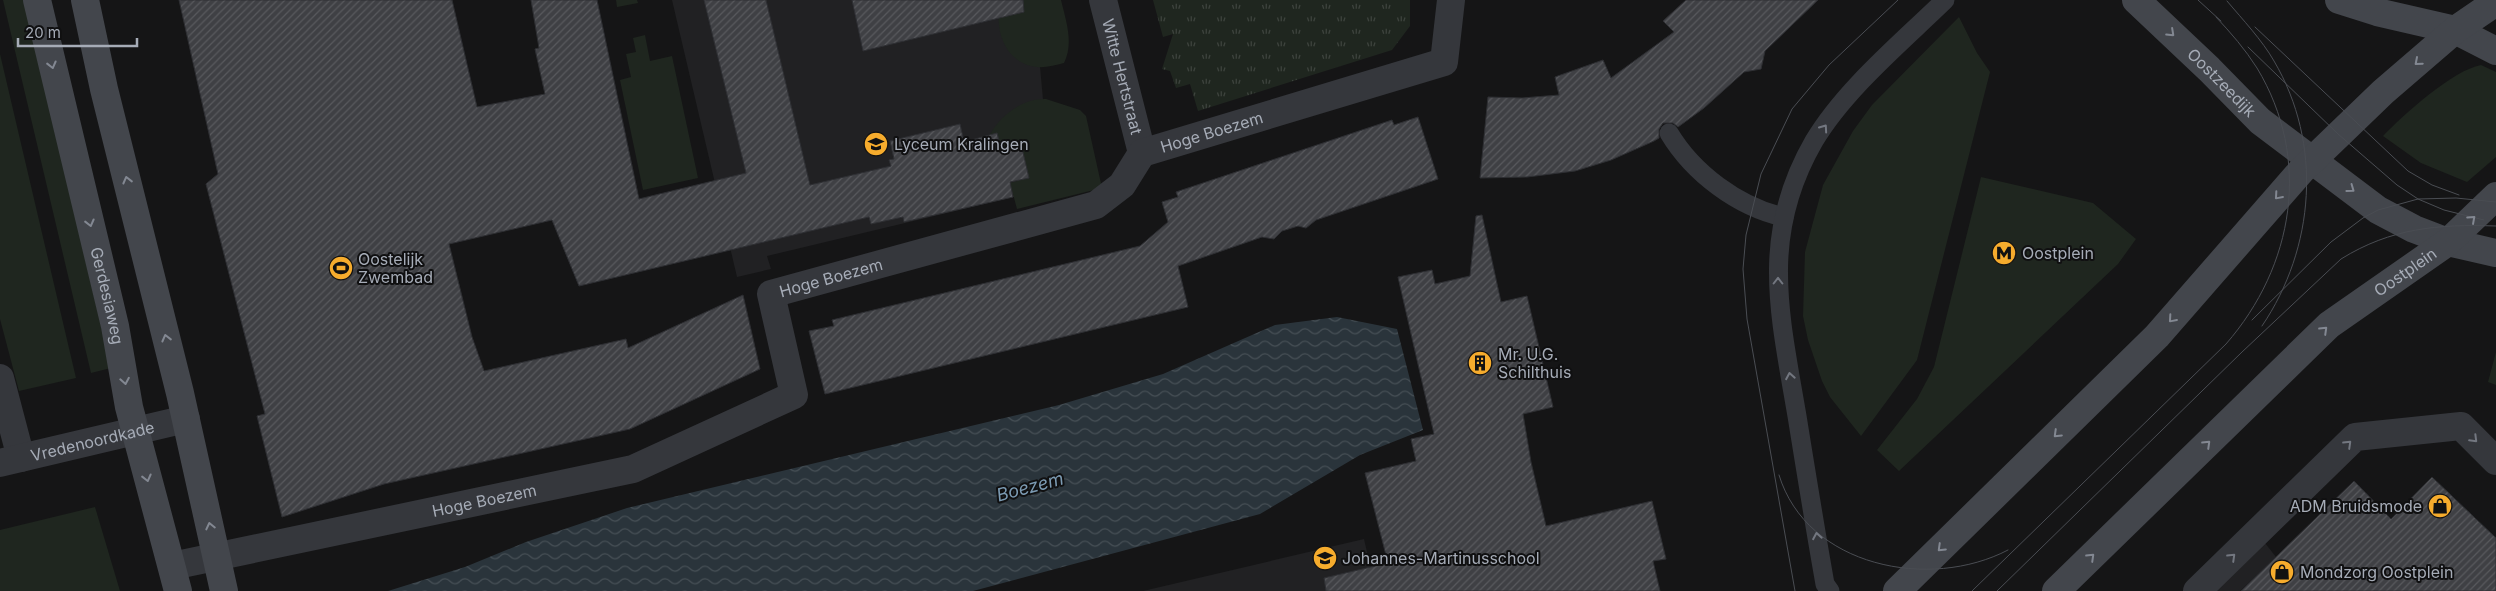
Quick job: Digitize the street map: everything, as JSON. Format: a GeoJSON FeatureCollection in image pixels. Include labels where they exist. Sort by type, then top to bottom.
{"type":"FeatureCollection","features":[{"type":"Feature","properties":{"kind":"main road","name":"Gerdesiaweg"},"geometry":{"type":"LineString","coordinates":[[37,0],[115,326],[135,431],[175,579]]}},
{"type":"Feature","properties":{"kind":"main road"},"geometry":{"type":"LineString","coordinates":[[85,0],[104,89],[186,419],[224,591]]}},
{"type":"Feature","properties":{"kind":"main road","name":"Oostzeedijk"},"geometry":{"type":"LineString","coordinates":[[2136,0],[2209,69],[2260,121],[2311,161]]}},
{"type":"Feature","properties":{"kind":"main road"},"geometry":{"type":"LineString","coordinates":[[2339,0],[2377,12],[2455,30],[2496,50]]}},
{"type":"Feature","properties":{"kind":"main road"},"geometry":{"type":"LineString","coordinates":[[1897,591],[2157,336],[2283,190],[2311,161],[2383,92],[2455,30],[2496,2]]}},
{"type":"Feature","properties":{"kind":"main road","name":"Oostplein"},"geometry":{"type":"LineString","coordinates":[[2311,161],[2378,210],[2414,229],[2448,242]]}},
{"type":"Feature","properties":{"kind":"main road","name":"Oostplein"},"geometry":{"type":"LineString","coordinates":[[2056,591],[2329,325],[2448,242],[2496,196]]}},
{"type":"Feature","properties":{"kind":"main road"},"geometry":{"type":"LineString","coordinates":[[2448,242],[2496,253]]}},
{"type":"Feature","properties":{"kind":"street","name":"Witte Hertstraat"},"geometry":{"type":"LineString","coordinates":[[1103,0],[1142,153]]}},
{"type":"Feature","properties":{"kind":"street","name":"Hoge Boezem"},"geometry":{"type":"LineString","coordinates":[[175,579],[217,556],[633,469],[794,395],[770,294],[1096,205],[1122,185],[1142,153],[1444,62],[1451,0]]}},
{"type":"Feature","properties":{"kind":"street"},"geometry":{"type":"LineString","coordinates":[[0,378],[10,460]]}},
{"type":"Feature","properties":{"kind":"street","name":"Vredenoordkade"},"geometry":{"type":"LineString","coordinates":[[10,460],[186,419]]}},
{"type":"Feature","properties":{"kind":"street"},"geometry":{"type":"LineString","coordinates":[[2197,591],[2355,437],[2461,426],[2496,461]]}},
{"type":"Feature","properties":{"kind":"lane"},"geometry":{"type":"LineString","coordinates":[[1830,591],[1825,584],[1778,299],[1779,239],[1797,178],[1814,141],[1842,102],[1945,0]]}},
{"type":"Feature","properties":{"kind":"lane"},"geometry":{"type":"LineString","coordinates":[[1669,133],[1676,145],[1693,163],[1726,192],[1752,207],[1784,217]]}},
{"type":"Feature","properties":{"kind":"shaded area","name":"Lyceum Kralingen"},"geometry":{"type":"Polygon","coordinates":[[[672,0],[1034,0],[1051,188],[767,256],[771,269],[737,277],[672,0]]]}},
{"type":"Feature","properties":{"kind":"shaded area"},"geometry":{"type":"Polygon","coordinates":[[[2261,538],[2276,557],[2240,591],[2207,591],[2261,538]]]}},
{"type":"Feature","properties":{"kind":"shaded area","name":"Johannes-Martinusschool"},"geometry":{"type":"Polygon","coordinates":[[[1364,539],[1376,591],[1143,591],[1364,539]]]}},
{"type":"Feature","properties":{"kind":"green space"},"geometry":{"type":"Polygon","coordinates":[[[3,0],[24,0],[111,368],[91,373],[3,0]]]}},
{"type":"Feature","properties":{"kind":"green space"},"geometry":{"type":"Polygon","coordinates":[[[616,0],[637,0],[638,3],[617,7],[616,0]]]}},
{"type":"Feature","properties":{"kind":"green space"},"geometry":{"type":"Polygon","coordinates":[[[1001,0],[1061,0],[1069,40],[1064,63],[1037,67],[1016,59],[1009,52],[1000,32],[999,11],[1001,0]]]}},
{"type":"Feature","properties":{"kind":"green space"},"geometry":{"type":"Polygon","coordinates":[[[1153,0],[1410,0],[1410,26],[1392,50],[1198,111],[1190,84],[1176,88],[1170,71],[1162,69],[1173,34],[1163,37],[1153,0]]]}},
{"type":"Feature","properties":{"kind":"green space"},"geometry":{"type":"Polygon","coordinates":[[[1959,17],[1977,53],[1990,72],[1917,360],[1861,436],[1830,397],[1822,381],[1808,340],[1803,316],[1805,252],[1823,185],[1853,131],[1872,105],[1959,17]]]}},
{"type":"Feature","properties":{"kind":"green space"},"geometry":{"type":"Polygon","coordinates":[[[645,35],[650,61],[672,56],[698,178],[643,190],[620,80],[631,77],[626,54],[636,52],[633,38],[645,35]]]}},
{"type":"Feature","properties":{"kind":"green space"},"geometry":{"type":"Polygon","coordinates":[[[0,54],[76,378],[19,391],[0,319],[0,54]]]}},
{"type":"Feature","properties":{"kind":"green space"},"geometry":{"type":"Polygon","coordinates":[[[2481,65],[2496,72],[2496,157],[2467,182],[2421,163],[2383,136],[2429,94],[2457,75],[2481,65]]]}},
{"type":"Feature","properties":{"kind":"green space"},"geometry":{"type":"Polygon","coordinates":[[[1037,99],[1046,99],[1080,110],[1086,116],[1102,188],[1017,209],[1010,183],[1028,178],[1020,144],[1001,149],[997,134],[989,136],[1006,115],[1020,105],[1037,99]]]}},
{"type":"Feature","properties":{"kind":"green space"},"geometry":{"type":"Polygon","coordinates":[[[1981,177],[2093,203],[2136,239],[2118,264],[1899,471],[1877,450],[1917,399],[1934,367],[1981,177]]]}},
{"type":"Feature","properties":{"kind":"green space"},"geometry":{"type":"Polygon","coordinates":[[[2496,352],[2496,385],[2488,382],[2496,352]]]}},
{"type":"Feature","properties":{"kind":"green space"},"geometry":{"type":"Polygon","coordinates":[[[95,507],[120,591],[0,591],[0,530],[95,507]]]}},
{"type":"Feature","properties":{"kind":"water","name":"Boezem"},"geometry":{"type":"Polygon","coordinates":[[[1337,317],[1397,329],[1423,430],[1360,455],[1260,514],[973,591],[388,591],[465,567],[526,542],[627,508],[1059,405],[1163,374],[1275,325],[1337,317]]]}},
{"type":"Feature","properties":{"kind":"building"},"geometry":{"type":"Polygon","coordinates":[[[179,0],[452,0],[477,107],[545,94],[535,49],[539,48],[531,0],[597,0],[639,199],[746,173],[704,0],[766,0],[810,185],[891,166],[889,160],[894,159],[890,141],[960,124],[964,142],[997,133],[1001,149],[1021,144],[1029,178],[1010,182],[1013,197],[904,222],[903,217],[871,224],[869,217],[579,286],[552,220],[449,244],[472,337],[484,371],[626,339],[628,348],[743,295],[760,369],[630,429],[384,484],[282,517],[257,416],[265,414],[206,184],[218,174],[179,0]]]}},
{"type":"Feature","properties":{"kind":"building"},"geometry":{"type":"Polygon","coordinates":[[[852,0],[1023,0],[1024,12],[863,51],[852,0]]]}},
{"type":"Feature","properties":{"kind":"building"},"geometry":{"type":"Polygon","coordinates":[[[1686,0],[1818,0],[1765,51],[1761,69],[1744,72],[1704,108],[1678,127],[1673,123],[1663,123],[1659,129],[1659,138],[1654,141],[1611,160],[1575,171],[1527,177],[1480,178],[1488,97],[1522,98],[1559,95],[1555,77],[1603,60],[1611,78],[1674,32],[1663,21],[1686,0]]]}},
{"type":"Feature","properties":{"kind":"building"},"geometry":{"type":"Polygon","coordinates":[[[1418,117],[1438,179],[1316,220],[1306,228],[1298,226],[1282,231],[1274,239],[1262,237],[1178,266],[1188,307],[825,394],[809,331],[834,326],[832,320],[1140,246],[1168,222],[1162,202],[1178,197],[1176,192],[1392,120],[1394,125],[1418,117]]]}},
{"type":"Feature","properties":{"kind":"building"},"geometry":{"type":"Polygon","coordinates":[[[1482,215],[1501,302],[1527,296],[1553,407],[1523,414],[1531,462],[1546,526],[1652,501],[1666,559],[1653,561],[1660,591],[1326,591],[1324,578],[1388,563],[1365,473],[1416,461],[1411,439],[1434,434],[1398,277],[1432,270],[1435,284],[1470,276],[1476,216],[1482,215]]]}},
{"type":"Feature","properties":{"kind":"building"},"geometry":{"type":"Polygon","coordinates":[[[2432,477],[2496,538],[2496,591],[2241,591],[2354,481],[2391,519],[2432,477]]]}},
{"type":"Feature","properties":{"kind":"tram line"},"geometry":{"type":"LineString","coordinates":[[1795,591],[1747,319],[1743,269],[1746,235],[1761,174],[1792,109],[1829,65],[1898,0]]}},
{"type":"Feature","properties":{"kind":"tram line"},"geometry":{"type":"LineString","coordinates":[[2198,0],[2221,21]]}},
{"type":"Feature","properties":{"kind":"tram line"},"geometry":{"type":"LineString","coordinates":[[2227,1],[2269,53],[2290,93],[2300,126],[2306,161],[2306,195],[2302,230],[2293,263],[2280,296],[2262,326]]}},
{"type":"Feature","properties":{"kind":"tram line"},"geometry":{"type":"LineString","coordinates":[[1972,591],[2226,344],[2249,313],[2267,281],[2280,246],[2288,211],[2289,175],[2285,139],[2274,103],[2257,68],[2238,41],[2216,17]]}},
{"type":"Feature","properties":{"kind":"tram line"},"geometry":{"type":"LineString","coordinates":[[2255,27],[2408,171],[2432,185],[2459,195]]}},
{"type":"Feature","properties":{"kind":"tram line"},"geometry":{"type":"LineString","coordinates":[[2248,47],[2338,134],[2397,185],[2418,199],[2444,210],[2484,220]]}},
{"type":"Feature","properties":{"kind":"tram line"},"geometry":{"type":"LineString","coordinates":[[2252,320],[2331,242],[2363,218],[2378,210],[2418,199],[2456,198],[2496,202]]}},
{"type":"Feature","properties":{"kind":"tram line"},"geometry":{"type":"LineString","coordinates":[[1997,591],[2242,352],[2341,259],[2378,240],[2397,234],[2435,227],[2496,226]]}},
{"type":"Feature","properties":{"kind":"tram line"},"geometry":{"type":"LineString","coordinates":[[1779,475],[1794,506],[1816,531],[1843,550],[1875,562],[1909,569],[1943,569],[1977,562],[2008,550]]}},
{"type":"Feature","properties":{"kind":"place","name":"Lyceum Kralingen"},"geometry":{"type":"Point","coordinates":[876,144]}},
{"type":"Feature","properties":{"kind":"place","name":"Oostplein"},"geometry":{"type":"Point","coordinates":[2004,253]}},
{"type":"Feature","properties":{"kind":"place","name":"Oostelijk Zwembad"},"geometry":{"type":"Point","coordinates":[341,268]}},
{"type":"Feature","properties":{"kind":"place","name":"Mr. U.G. Schilthuis"},"geometry":{"type":"Point","coordinates":[1480,363]}},
{"type":"Feature","properties":{"kind":"place","name":"ADM Bruidsmode"},"geometry":{"type":"Point","coordinates":[2440,506]}},
{"type":"Feature","properties":{"kind":"place","name":"Johannes-Martinusschool"},"geometry":{"type":"Point","coordinates":[1325,558]}},
{"type":"Feature","properties":{"kind":"place","name":"Mondzorg Oostplein"},"geometry":{"type":"Point","coordinates":[2282,572]}}]}
